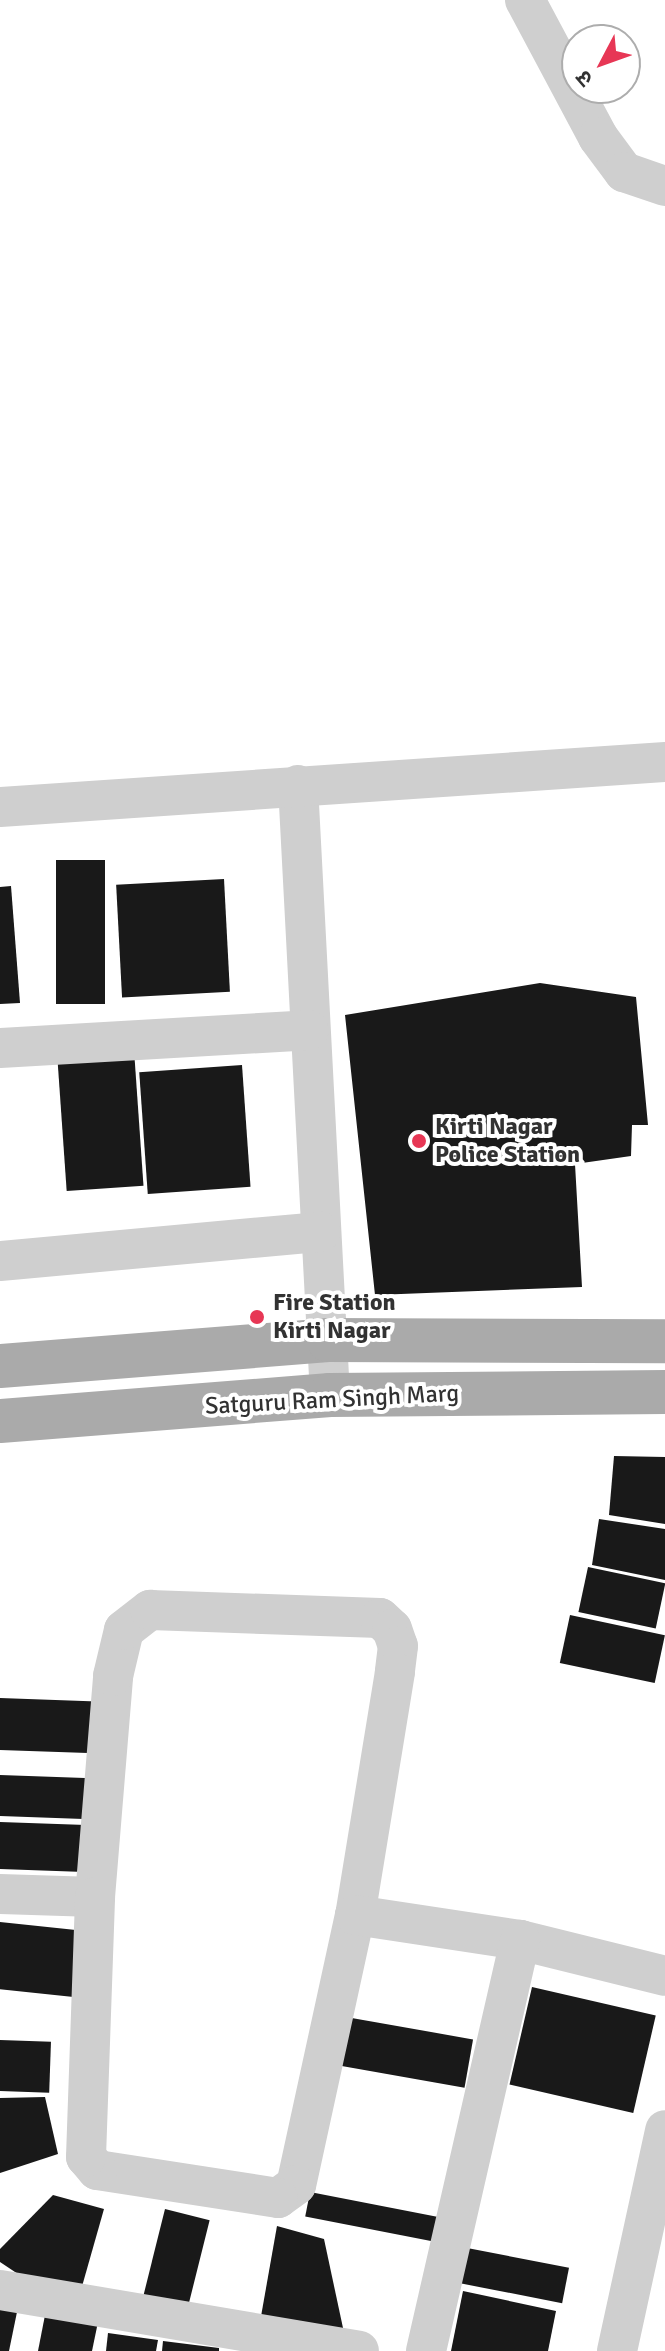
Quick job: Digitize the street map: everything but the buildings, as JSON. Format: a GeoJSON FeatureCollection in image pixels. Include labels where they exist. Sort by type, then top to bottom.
{"type":"FeatureCollection","features":[{"type":"Feature","properties":{"kind":"main road"},"geometry":{"type":"LineString","coordinates":[[0,1366],[328,1340],[665,1341]]}},
{"type":"Feature","properties":{"kind":"main road","name":"Satguru Ram Singh Marg"},"geometry":{"type":"LineString","coordinates":[[0,1421],[330,1395],[665,1392]]}},
{"type":"Feature","properties":{"kind":"street"},"geometry":{"type":"LineString","coordinates":[[525,0],[598,137],[624,172],[665,186]]}},
{"type":"Feature","properties":{"kind":"street"},"geometry":{"type":"LineString","coordinates":[[0,807],[665,762]]}},
{"type":"Feature","properties":{"kind":"street"},"geometry":{"type":"LineString","coordinates":[[298,785],[308,1030],[330,1395]]}},
{"type":"Feature","properties":{"kind":"street"},"geometry":{"type":"LineString","coordinates":[[0,1048],[308,1030]]}},
{"type":"Feature","properties":{"kind":"street"},"geometry":{"type":"LineString","coordinates":[[0,1261],[321,1232]]}},
{"type":"Feature","properties":{"kind":"street"},"geometry":{"type":"LineString","coordinates":[[194,1608],[380,1618],[398,1646],[355,1915],[296,2185],[278,2198],[260,2198],[97,2170],[86,2157],[95,1897],[113,1676],[124,1630],[150,1610],[194,1608]]}},
{"type":"Feature","properties":{"kind":"street"},"geometry":{"type":"LineString","coordinates":[[0,1894],[95,1897]]}},
{"type":"Feature","properties":{"kind":"street"},"geometry":{"type":"LineString","coordinates":[[355,1915],[520,1940],[665,1976]]}},
{"type":"Feature","properties":{"kind":"street"},"geometry":{"type":"LineString","coordinates":[[426,2351],[520,1940]]}},
{"type":"Feature","properties":{"kind":"street"},"geometry":{"type":"LineString","coordinates":[[617,2351],[652,2254],[665,2130]]}},
{"type":"Feature","properties":{"kind":"street"},"geometry":{"type":"LineString","coordinates":[[0,2290],[359,2351]]}},
{"type":"Feature","properties":{"kind":"place","name":"Kirti Nagar Police Station"},"geometry":{"type":"Point","coordinates":[419,1141]}},
{"type":"Feature","properties":{"kind":"place","name":"Fire Station Kirti Nagar"},"geometry":{"type":"Point","coordinates":[257,1317]}}]}
